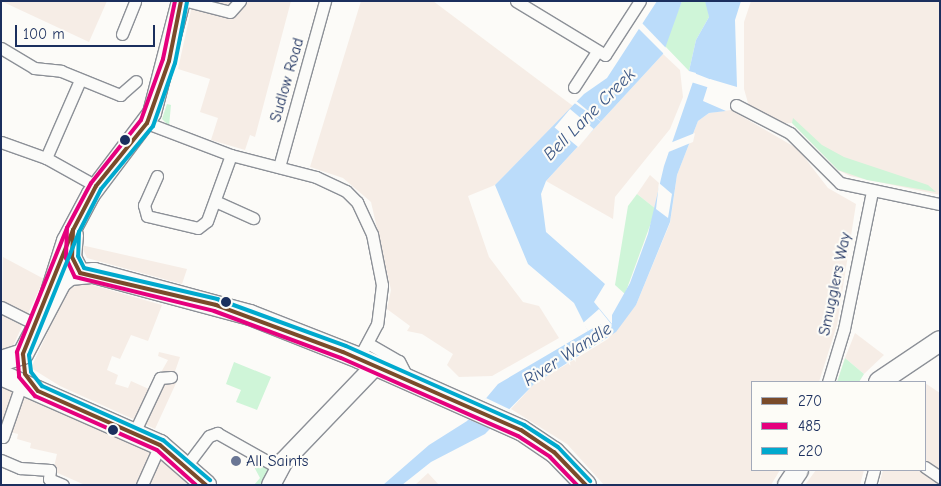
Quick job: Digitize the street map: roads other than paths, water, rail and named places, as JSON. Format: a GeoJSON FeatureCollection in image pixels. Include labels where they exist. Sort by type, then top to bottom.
{"type":"FeatureCollection","features":[{"type":"Feature","properties":{"kind":"highway"},"geometry":{"type":"LineString","coordinates":[[30,388],[25,374],[23,354],[48,301],[66,277],[80,272],[216,305],[368,356],[408,379],[502,421],[554,452],[586,485]]}},
{"type":"Feature","properties":{"kind":"highway"},"geometry":{"type":"LineString","coordinates":[[880,381],[940,341]]}},
{"type":"Feature","properties":{"kind":"highway"},"geometry":{"type":"LineString","coordinates":[[1,362],[23,354]]}},
{"type":"Feature","properties":{"kind":"highway"},"geometry":{"type":"LineString","coordinates":[[1,375],[160,446],[187,465],[206,485]]}},
{"type":"Feature","properties":{"kind":"highway"},"geometry":{"type":"LineString","coordinates":[[788,485],[797,471]]}},
{"type":"Feature","properties":{"kind":"main road"},"geometry":{"type":"LineString","coordinates":[[48,301],[66,241],[74,230],[96,186],[147,123],[169,60],[181,1]]}},
{"type":"Feature","properties":{"kind":"main road"},"geometry":{"type":"LineString","coordinates":[[74,230],[72,257],[80,272]]}},
{"type":"Feature","properties":{"kind":"main road"},"geometry":{"type":"LineString","coordinates":[[271,485],[280,468],[368,356]]}},
{"type":"Feature","properties":{"kind":"street"},"geometry":{"type":"LineString","coordinates":[[122,34],[135,1]]}},
{"type":"Feature","properties":{"kind":"street"},"geometry":{"type":"LineString","coordinates":[[187,1],[230,12],[240,1]]}},
{"type":"Feature","properties":{"kind":"street","name":"Sudlow Road"},"geometry":{"type":"LineString","coordinates":[[279,168],[325,1]]}},
{"type":"Feature","properties":{"kind":"street"},"geometry":{"type":"LineString","coordinates":[[516,1],[600,54]]}},
{"type":"Feature","properties":{"kind":"street"},"geometry":{"type":"LineString","coordinates":[[574,87],[640,1]]}},
{"type":"Feature","properties":{"kind":"street"},"geometry":{"type":"LineString","coordinates":[[1,48],[34,68],[61,71],[120,96],[136,82]]}},
{"type":"Feature","properties":{"kind":"street"},"geometry":{"type":"LineString","coordinates":[[46,158],[80,80]]}},
{"type":"Feature","properties":{"kind":"street"},"geometry":{"type":"LineString","coordinates":[[736,105],[790,132],[840,183],[940,204]]}},
{"type":"Feature","properties":{"kind":"street"},"geometry":{"type":"LineString","coordinates":[[147,123],[231,155],[332,183],[357,202],[372,234],[382,285],[380,311],[368,356]]}},
{"type":"Feature","properties":{"kind":"street"},"geometry":{"type":"LineString","coordinates":[[1,142],[46,158],[96,186]]}},
{"type":"Feature","properties":{"kind":"street"},"geometry":{"type":"LineString","coordinates":[[157,176],[144,205],[147,216],[198,228],[207,221],[231,155]]}},
{"type":"Feature","properties":{"kind":"street","name":"Smugglers Way"},"geometry":{"type":"LineString","coordinates":[[828,381],[844,330],[872,191]]}},
{"type":"Feature","properties":{"kind":"street"},"geometry":{"type":"LineString","coordinates":[[215,201],[253,218]]}},
{"type":"Feature","properties":{"kind":"street"},"geometry":{"type":"LineString","coordinates":[[1,307],[37,325]]}},
{"type":"Feature","properties":{"kind":"street"},"geometry":{"type":"LineString","coordinates":[[134,433],[160,378],[171,377]]}},
{"type":"Feature","properties":{"kind":"street"},"geometry":{"type":"LineString","coordinates":[[3,437],[30,388]]}},
{"type":"Feature","properties":{"kind":"street"},"geometry":{"type":"LineString","coordinates":[[187,465],[209,436],[217,433],[280,468]]}},
{"type":"Feature","properties":{"kind":"street"},"geometry":{"type":"LineString","coordinates":[[142,485],[160,446]]}},
{"type":"Feature","properties":{"kind":"street"},"geometry":{"type":"LineString","coordinates":[[1,460],[63,485]]}},
{"type":"Feature","properties":{"kind":"street"},"geometry":{"type":"LineString","coordinates":[[926,468],[940,477]]}},
{"type":"Feature","properties":{"kind":"street"},"geometry":{"type":"LineString","coordinates":[[870,485],[874,471]]}},
{"type":"Feature","properties":{"kind":"water"},"geometry":{"type":"Polygon","coordinates":[[[657,1],[682,1],[663,54],[546,181],[541,194],[546,232],[605,284],[594,302],[612,324],[612,315],[630,283],[648,234],[664,166],[696,73],[689,71],[696,40],[709,17],[705,1],[741,1],[735,20],[737,87],[710,79],[703,101],[726,111],[709,113],[698,121],[677,175],[670,222],[636,305],[616,332],[534,384],[485,434],[431,462],[402,485],[383,485],[429,445],[467,421],[498,384],[588,331],[574,303],[528,264],[495,185],[584,94],[607,78],[657,1]]]}},
{"type":"Feature","properties":{"kind":"place","name":"All Saints"},"geometry":{"type":"Point","coordinates":[236,461]}},
{"type":"Feature","properties":{"kind":"water label","name":"Bell Lane Creek"},"geometry":{"type":"Point","coordinates":[590,115]}},
{"type":"Feature","properties":{"kind":"water label","name":"River Wandle"},"geometry":{"type":"Point","coordinates":[568,355]}}]}
